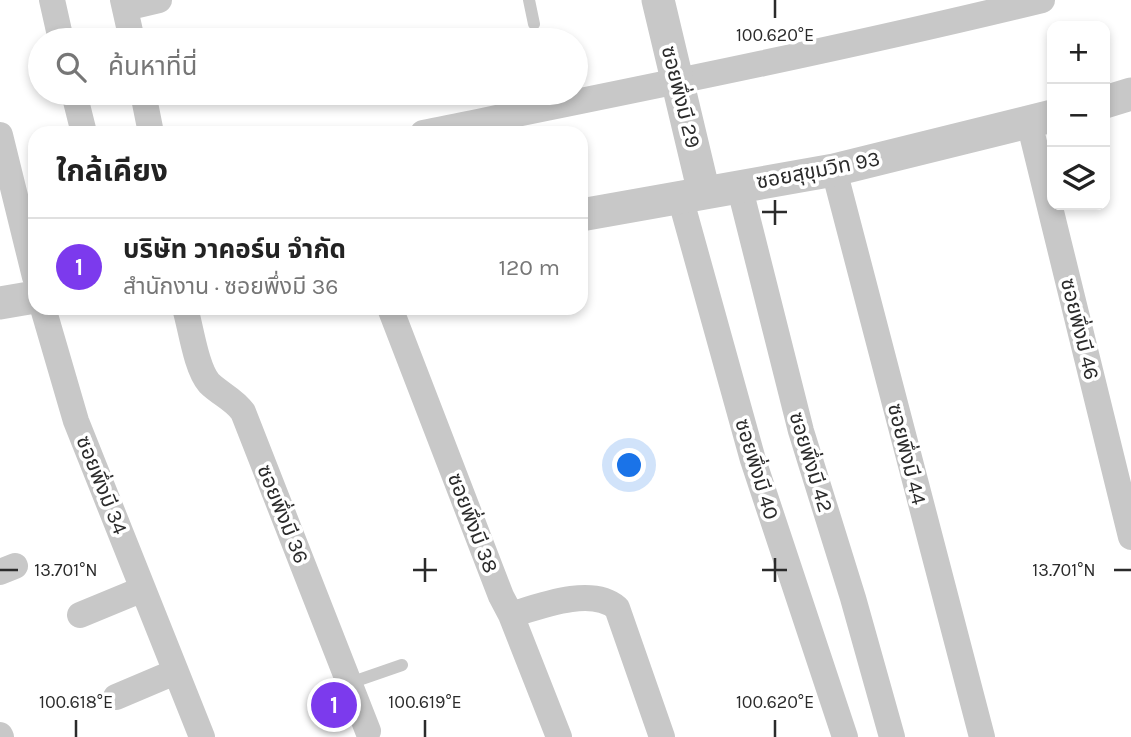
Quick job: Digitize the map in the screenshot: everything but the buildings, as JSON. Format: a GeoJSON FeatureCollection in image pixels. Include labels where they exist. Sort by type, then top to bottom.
{"type":"FeatureCollection","features":[{"type":"Feature","properties":{"kind":"street"},"geometry":{"type":"LineString","coordinates":[[52,0],[58,28]]}},
{"type":"Feature","properties":{"kind":"street"},"geometry":{"type":"LineString","coordinates":[[129,28],[124,4],[159,0]]}},
{"type":"Feature","properties":{"kind":"street","name":"ซอยพึ่งมี 29"},"geometry":{"type":"LineString","coordinates":[[658,0],[677,82],[692,195]]}},
{"type":"Feature","properties":{"kind":"street"},"geometry":{"type":"LineString","coordinates":[[588,100],[953,22],[1042,0]]}},
{"type":"Feature","properties":{"kind":"street"},"geometry":{"type":"LineString","coordinates":[[1110,100],[1131,94]]}},
{"type":"Feature","properties":{"kind":"street"},"geometry":{"type":"LineString","coordinates":[[77,105],[81,126]]}},
{"type":"Feature","properties":{"kind":"street"},"geometry":{"type":"LineString","coordinates":[[145,105],[150,126]]}},
{"type":"Feature","properties":{"kind":"street"},"geometry":{"type":"LineString","coordinates":[[458,126],[562,105]]}},
{"type":"Feature","properties":{"kind":"street","name":"ซอยสุขุมวิท 93"},"geometry":{"type":"LineString","coordinates":[[588,214],[834,170],[1041,119]]}},
{"type":"Feature","properties":{"kind":"street","name":"ซอยพึ่งมี 46"},"geometry":{"type":"LineString","coordinates":[[1041,119],[1131,537]]}},
{"type":"Feature","properties":{"kind":"street"},"geometry":{"type":"LineString","coordinates":[[0,135],[28,249]]}},
{"type":"Feature","properties":{"kind":"street","name":"ซอยพึ่งมี 44"},"geometry":{"type":"LineString","coordinates":[[834,170],[982,737]]}},
{"type":"Feature","properties":{"kind":"street","name":"ซอยพึ่งมี 42"},"geometry":{"type":"LineString","coordinates":[[739,185],[801,431],[853,598],[892,737]]}},
{"type":"Feature","properties":{"kind":"street","name":"ซอยพึ่งมี 40"},"geometry":{"type":"LineString","coordinates":[[692,195],[753,460],[845,737]]}},
{"type":"Feature","properties":{"kind":"street"},"geometry":{"type":"LineString","coordinates":[[0,303],[28,298]]}},
{"type":"Feature","properties":{"kind":"street","name":"ซอยพึ่งมี 34"},"geometry":{"type":"LineString","coordinates":[[45,315],[76,421],[202,737]]}},
{"type":"Feature","properties":{"kind":"street","name":"ซอยพึ่งมี 36"},"geometry":{"type":"LineString","coordinates":[[188,315],[203,375],[211,385],[236,402],[243,412],[369,730]]}},
{"type":"Feature","properties":{"kind":"street","name":"ซอยพึ่งมี 38"},"geometry":{"type":"LineString","coordinates":[[393,315],[501,596],[512,615],[559,737]]}},
{"type":"Feature","properties":{"kind":"street"},"geometry":{"type":"LineString","coordinates":[[80,615],[143,589]]}},
{"type":"Feature","properties":{"kind":"street"},"geometry":{"type":"LineString","coordinates":[[512,615],[570,599],[608,600],[617,608],[662,737]]}},
{"type":"Feature","properties":{"kind":"street"},"geometry":{"type":"LineString","coordinates":[[116,697],[175,671]]}},
{"type":"Feature","properties":{"kind":"lane"},"geometry":{"type":"LineString","coordinates":[[529,0],[534,24]]}},
{"type":"Feature","properties":{"kind":"lane"},"geometry":{"type":"LineString","coordinates":[[350,683],[402,665]]}},
{"type":"Feature","properties":{"kind":"place","name":"บริษัท วาคอร์น จำกัด"},"geometry":{"type":"Point","coordinates":[334,705]}}]}
